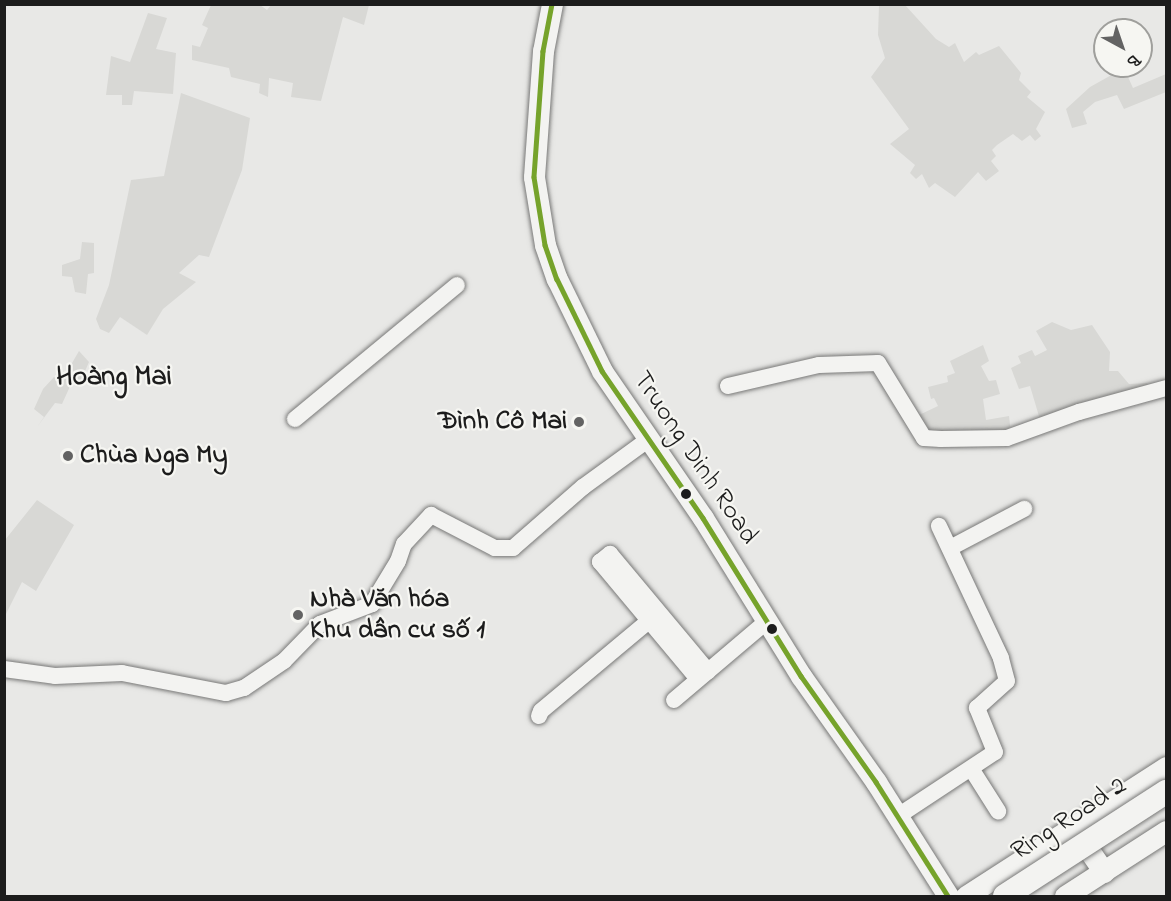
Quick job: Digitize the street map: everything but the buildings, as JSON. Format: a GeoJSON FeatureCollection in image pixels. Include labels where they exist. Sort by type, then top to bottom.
{"type":"FeatureCollection","features":[{"type":"Feature","properties":{"kind":"highway","name":"Ring Road 2"},"geometry":{"type":"LineString","coordinates":[[1005,897],[1167,792]]}},
{"type":"Feature","properties":{"kind":"highway","name":"Ring Road 2"},"geometry":{"type":"LineString","coordinates":[[1034,897],[1167,811]]}},
{"type":"Feature","properties":{"kind":"main road","name":"Truong Dinh Road"},"geometry":{"type":"LineString","coordinates":[[552,4],[543,51],[534,177],[544,244],[556,279],[602,371],[650,439],[767,621],[898,816],[948,897]]}},
{"type":"Feature","properties":{"kind":"main road"},"geometry":{"type":"LineString","coordinates":[[966,897],[1167,767]]}},
{"type":"Feature","properties":{"kind":"main road"},"geometry":{"type":"LineString","coordinates":[[1073,827],[1104,872]]}},
{"type":"Feature","properties":{"kind":"main road"},"geometry":{"type":"LineString","coordinates":[[1065,897],[1167,831]]}},
{"type":"Feature","properties":{"kind":"street"},"geometry":{"type":"LineString","coordinates":[[296,420],[457,285]]}},
{"type":"Feature","properties":{"kind":"street"},"geometry":{"type":"LineString","coordinates":[[728,386],[819,366],[878,363],[924,438],[1007,438],[1079,412],[1167,388]]}},
{"type":"Feature","properties":{"kind":"street"},"geometry":{"type":"LineString","coordinates":[[4,669],[55,676],[122,673],[226,693],[244,688],[284,661],[320,624],[372,604],[398,561],[404,544],[431,515],[495,548],[513,548],[583,487],[650,439]]}},
{"type":"Feature","properties":{"kind":"street"},"geometry":{"type":"LineString","coordinates":[[950,548],[1024,509]]}},
{"type":"Feature","properties":{"kind":"street"},"geometry":{"type":"LineString","coordinates":[[898,816],[972,770],[995,752],[977,708],[1007,681],[1001,658],[939,526]]}},
{"type":"Feature","properties":{"kind":"street"},"geometry":{"type":"LineString","coordinates":[[539,716],[541,711],[654,616],[703,675]]}},
{"type":"Feature","properties":{"kind":"street"},"geometry":{"type":"LineString","coordinates":[[674,700],[767,621]]}},
{"type":"Feature","properties":{"kind":"street"},"geometry":{"type":"LineString","coordinates":[[972,770],[998,811]]}},
{"type":"Feature","properties":{"kind":"shaded area"},"geometry":{"type":"Polygon","coordinates":[[[211,5],[260,5],[267,10],[271,5],[369,5],[364,25],[343,17],[321,101],[291,97],[293,83],[269,78],[268,97],[259,93],[260,84],[231,77],[229,68],[192,60],[192,45],[200,47],[208,28],[202,25],[211,5]]]}},
{"type":"Feature","properties":{"kind":"shaded area"},"geometry":{"type":"Polygon","coordinates":[[[879,5],[905,5],[936,39],[949,47],[955,43],[964,62],[976,52],[979,55],[999,46],[1021,73],[1019,80],[1031,92],[1027,97],[1045,112],[1036,129],[1041,136],[1035,141],[1030,135],[1022,141],[1013,134],[997,145],[992,150],[996,156],[991,161],[999,171],[986,181],[978,172],[955,197],[935,183],[929,188],[922,174],[916,179],[910,173],[915,165],[890,144],[909,129],[871,77],[885,58],[878,35],[879,5]]]}},
{"type":"Feature","properties":{"kind":"shaded area"},"geometry":{"type":"Polygon","coordinates":[[[148,13],[167,18],[156,49],[176,53],[173,94],[134,91],[132,105],[122,105],[122,95],[106,95],[111,56],[130,62],[148,13]]]}},
{"type":"Feature","properties":{"kind":"shaded area"},"geometry":{"type":"Polygon","coordinates":[[[1166,74],[1166,92],[1124,109],[1117,95],[1095,102],[1083,112],[1087,124],[1072,128],[1066,109],[1090,87],[1106,78],[1128,78],[1133,88],[1166,74]]]}},
{"type":"Feature","properties":{"kind":"shaded area"},"geometry":{"type":"Polygon","coordinates":[[[181,93],[250,118],[242,170],[209,257],[199,255],[179,273],[196,282],[163,309],[147,335],[120,317],[109,333],[100,329],[96,319],[109,285],[131,180],[164,176],[181,93]]]}},
{"type":"Feature","properties":{"kind":"shaded area"},"geometry":{"type":"Polygon","coordinates":[[[82,242],[94,243],[94,273],[88,274],[86,294],[75,292],[72,277],[62,276],[62,265],[80,259],[82,242]]]}},
{"type":"Feature","properties":{"kind":"shaded area"},"geometry":{"type":"Polygon","coordinates":[[[1052,322],[1071,330],[1092,325],[1110,352],[1109,371],[1118,371],[1129,384],[1147,383],[1149,392],[1041,423],[1030,386],[1019,389],[1011,368],[1021,363],[1018,356],[1032,350],[1035,356],[1047,350],[1036,331],[1052,322]]]}},
{"type":"Feature","properties":{"kind":"shaded area"},"geometry":{"type":"Polygon","coordinates":[[[983,345],[989,361],[981,366],[989,381],[996,380],[1000,394],[983,399],[986,420],[1009,416],[1011,434],[934,436],[919,415],[938,406],[934,398],[931,399],[928,387],[948,382],[947,376],[955,373],[950,361],[983,345]]]}},
{"type":"Feature","properties":{"kind":"shaded area"},"geometry":{"type":"Polygon","coordinates":[[[79,351],[89,362],[79,385],[72,382],[62,404],[55,403],[37,427],[44,417],[34,409],[43,389],[54,377],[61,382],[79,351]]]}},
{"type":"Feature","properties":{"kind":"shaded area"},"geometry":{"type":"Polygon","coordinates":[[[37,500],[74,525],[36,591],[22,582],[5,616],[5,540],[37,500]]]}},
{"type":"Feature","properties":{"kind":"transit line"},"geometry":{"type":"LineString","coordinates":[[552,4],[543,51],[534,177],[545,245],[557,279],[602,371],[703,518],[801,676],[876,782],[948,896]]}},
{"type":"Feature","properties":{"kind":"place","name":"Đình Cô Mai"},"geometry":{"type":"Point","coordinates":[579,422]}},
{"type":"Feature","properties":{"kind":"place","name":"Chùa Nga My"},"geometry":{"type":"Point","coordinates":[68,456]}},
{"type":"Feature","properties":{"kind":"place","name":"Nhà Văn hóa Khu dân cư số 1"},"geometry":{"type":"Point","coordinates":[298,615]}},
{"type":"Feature","properties":{"kind":"district","name":"Hoàng Mai"},"geometry":{"type":"Point","coordinates":[114,378]}}]}
